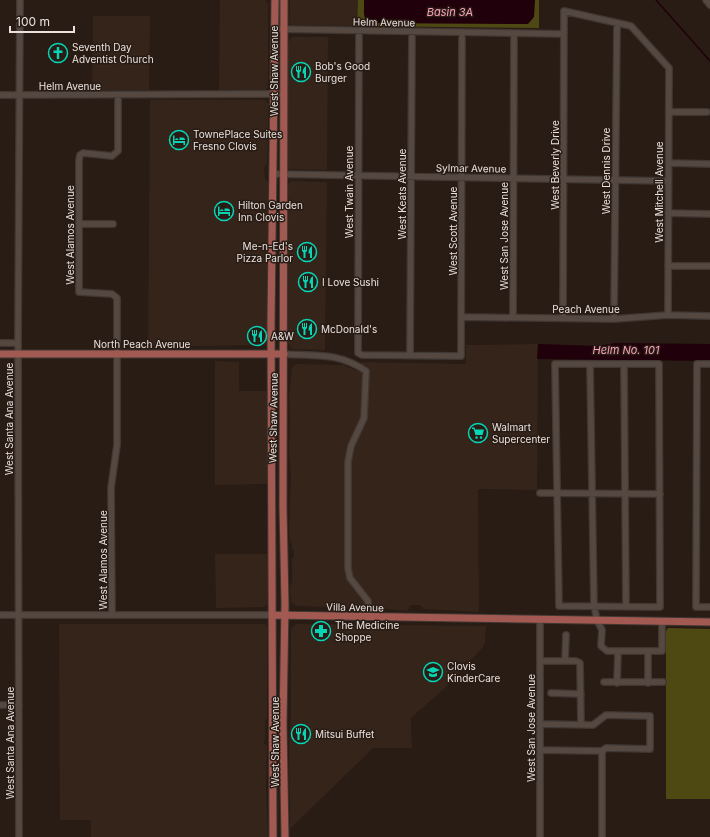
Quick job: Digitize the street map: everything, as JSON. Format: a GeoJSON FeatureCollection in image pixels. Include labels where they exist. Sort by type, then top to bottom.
{"type":"FeatureCollection","features":[{"type":"Feature","properties":{"kind":"main road","name":"West Shaw Avenue"},"geometry":{"type":"LineString","coordinates":[[273,837],[273,441],[271,354],[275,0]]}},
{"type":"Feature","properties":{"kind":"main road","name":"West Shaw Avenue"},"geometry":{"type":"LineString","coordinates":[[284,0],[283,485],[285,616],[285,837]]}},
{"type":"Feature","properties":{"kind":"main road","name":"North Peach Avenue"},"geometry":{"type":"LineString","coordinates":[[0,354],[284,354]]}},
{"type":"Feature","properties":{"kind":"main road"},"geometry":{"type":"LineString","coordinates":[[273,441],[278,446],[278,478],[283,485]]}},
{"type":"Feature","properties":{"kind":"main road","name":"Villa Avenue"},"geometry":{"type":"LineString","coordinates":[[273,615],[710,622]]}},
{"type":"Feature","properties":{"kind":"main road"},"geometry":{"type":"LineString","coordinates":[[274,697],[278,703],[278,740],[281,743],[284,743]]}},
{"type":"Feature","properties":{"kind":"main road"},"geometry":{"type":"LineString","coordinates":[[274,746],[279,752],[280,796],[284,803]]}},
{"type":"Feature","properties":{"kind":"street","name":"West Santa Ana Avenue"},"geometry":{"type":"LineString","coordinates":[[19,837],[18,343],[20,0]]}},
{"type":"Feature","properties":{"kind":"street"},"geometry":{"type":"LineString","coordinates":[[706,0],[710,5]]}},
{"type":"Feature","properties":{"kind":"street","name":"West Beverly Drive"},"geometry":{"type":"LineString","coordinates":[[563,318],[564,11],[617,23]]}},
{"type":"Feature","properties":{"kind":"street","name":"West Mitchell Avenue"},"geometry":{"type":"LineString","coordinates":[[617,23],[631,26],[669,68],[668,315]]}},
{"type":"Feature","properties":{"kind":"street","name":"West Dennis Drive"},"geometry":{"type":"LineString","coordinates":[[614,319],[617,23]]}},
{"type":"Feature","properties":{"kind":"street","name":"Helm Avenue"},"geometry":{"type":"LineString","coordinates":[[274,29],[564,34]]}},
{"type":"Feature","properties":{"kind":"street","name":"West Twain Avenue"},"geometry":{"type":"LineString","coordinates":[[358,31],[358,353],[362,355],[410,356]]}},
{"type":"Feature","properties":{"kind":"street","name":"West Keats Avenue"},"geometry":{"type":"LineString","coordinates":[[410,356],[412,32]]}},
{"type":"Feature","properties":{"kind":"street","name":"West Scott Avenue"},"geometry":{"type":"LineString","coordinates":[[410,356],[461,356],[462,33]]}},
{"type":"Feature","properties":{"kind":"street","name":"West San Jose Avenue"},"geometry":{"type":"LineString","coordinates":[[513,318],[512,178],[514,34]]}},
{"type":"Feature","properties":{"kind":"street","name":"Helm Avenue"},"geometry":{"type":"LineString","coordinates":[[0,95],[118,96],[283,94]]}},
{"type":"Feature","properties":{"kind":"street","name":"West Alamos Avenue"},"geometry":{"type":"LineString","coordinates":[[112,615],[112,481],[117,444],[117,298],[116,295],[79,292],[79,224],[80,155],[88,153],[112,156],[118,151],[118,96]]}},
{"type":"Feature","properties":{"kind":"street"},"geometry":{"type":"LineString","coordinates":[[669,112],[707,112]]}},
{"type":"Feature","properties":{"kind":"street"},"geometry":{"type":"LineString","coordinates":[[669,163],[710,164]]}},
{"type":"Feature","properties":{"kind":"street","name":"Sylmar Avenue"},"geometry":{"type":"LineString","coordinates":[[274,174],[668,181]]}},
{"type":"Feature","properties":{"kind":"street"},"geometry":{"type":"LineString","coordinates":[[668,214],[710,214]]}},
{"type":"Feature","properties":{"kind":"street"},"geometry":{"type":"LineString","coordinates":[[79,224],[113,224]]}},
{"type":"Feature","properties":{"kind":"street"},"geometry":{"type":"LineString","coordinates":[[668,266],[710,266]]}},
{"type":"Feature","properties":{"kind":"street","name":"Peach Avenue"},"geometry":{"type":"LineString","coordinates":[[462,317],[614,319],[668,315],[710,316]]}},
{"type":"Feature","properties":{"kind":"street"},"geometry":{"type":"LineString","coordinates":[[0,342],[18,343]]}},
{"type":"Feature","properties":{"kind":"street"},"geometry":{"type":"LineString","coordinates":[[284,354],[335,356],[350,361],[366,371],[364,418],[352,446],[348,462],[348,568],[350,578],[368,601],[369,617]]}},
{"type":"Feature","properties":{"kind":"street"},"geometry":{"type":"LineString","coordinates":[[555,364],[624,364],[659,364],[660,607],[626,608],[559,606],[555,364]]}},
{"type":"Feature","properties":{"kind":"street"},"geometry":{"type":"LineString","coordinates":[[590,364],[594,606],[597,620],[602,630],[601,646],[607,651],[662,651],[662,622]]}},
{"type":"Feature","properties":{"kind":"street"},"geometry":{"type":"LineString","coordinates":[[624,364],[626,608]]}},
{"type":"Feature","properties":{"kind":"street"},"geometry":{"type":"LineString","coordinates":[[710,364],[697,364],[696,552],[696,607],[710,607]]}},
{"type":"Feature","properties":{"kind":"street"},"geometry":{"type":"LineString","coordinates":[[540,493],[660,494]]}},
{"type":"Feature","properties":{"kind":"street","name":"Villa Avenue"},"geometry":{"type":"LineString","coordinates":[[0,615],[273,615]]}},
{"type":"Feature","properties":{"kind":"street","name":"West San Jose Avenue"},"geometry":{"type":"LineString","coordinates":[[540,619],[540,837]]}},
{"type":"Feature","properties":{"kind":"street"},"geometry":{"type":"LineString","coordinates":[[565,661],[566,635]]}},
{"type":"Feature","properties":{"kind":"street"},"geometry":{"type":"LineString","coordinates":[[618,651],[618,682]]}},
{"type":"Feature","properties":{"kind":"street"},"geometry":{"type":"LineString","coordinates":[[648,651],[648,682]]}},
{"type":"Feature","properties":{"kind":"street"},"geometry":{"type":"LineString","coordinates":[[540,661],[576,661],[580,663],[582,694],[581,724]]}},
{"type":"Feature","properties":{"kind":"street"},"geometry":{"type":"LineString","coordinates":[[604,682],[663,682]]}},
{"type":"Feature","properties":{"kind":"street"},"geometry":{"type":"LineString","coordinates":[[551,693],[582,694]]}},
{"type":"Feature","properties":{"kind":"street"},"geometry":{"type":"LineString","coordinates":[[0,705],[19,705]]}},
{"type":"Feature","properties":{"kind":"street"},"geometry":{"type":"LineString","coordinates":[[540,724],[595,724],[606,715],[650,716],[650,749],[606,748],[602,751],[540,750]]}},
{"type":"Feature","properties":{"kind":"street"},"geometry":{"type":"LineString","coordinates":[[602,751],[602,837]]}},
{"type":"Feature","properties":{"kind":"shaded area"},"geometry":{"type":"Polygon","coordinates":[[[220,0],[265,0],[268,4],[268,88],[265,90],[219,90],[220,0]]]}},
{"type":"Feature","properties":{"kind":"shaded area"},"geometry":{"type":"Polygon","coordinates":[[[290,0],[358,0],[357,26],[292,25],[289,22],[290,0]]]}},
{"type":"Feature","properties":{"kind":"shaded area","name":"Basin 3A"},"geometry":{"type":"Polygon","coordinates":[[[358,0],[539,0],[539,28],[357,26],[358,0]]]}},
{"type":"Feature","properties":{"kind":"shaded area"},"geometry":{"type":"Polygon","coordinates":[[[93,16],[150,16],[149,90],[92,90],[93,16]]]}},
{"type":"Feature","properties":{"kind":"shaded area"},"geometry":{"type":"Polygon","coordinates":[[[292,37],[328,37],[327,170],[288,169],[288,42],[292,37]]]}},
{"type":"Feature","properties":{"kind":"shaded area"},"geometry":{"type":"Polygon","coordinates":[[[150,100],[265,100],[269,104],[267,163],[264,168],[265,179],[268,182],[267,341],[263,345],[148,347],[150,100]]]}},
{"type":"Feature","properties":{"kind":"shaded area"},"geometry":{"type":"Polygon","coordinates":[[[291,181],[327,182],[325,350],[292,349],[288,343],[288,184],[291,181]]]}},
{"type":"Feature","properties":{"kind":"shaded area"},"geometry":{"type":"Polygon","coordinates":[[[538,344],[537,490],[478,489],[479,612],[424,609],[420,605],[411,605],[407,611],[375,608],[373,606],[363,606],[360,608],[296,606],[291,601],[290,587],[292,583],[292,559],[294,557],[294,550],[292,549],[292,544],[290,542],[289,531],[291,474],[289,454],[289,397],[292,367],[296,364],[343,365],[357,371],[361,362],[466,364],[466,345],[538,344]]]}},
{"type":"Feature","properties":{"kind":"shaded area"},"geometry":{"type":"Polygon","coordinates":[[[215,361],[239,362],[239,391],[267,391],[268,484],[215,485],[215,361]]]}},
{"type":"Feature","properties":{"kind":"shaded area"},"geometry":{"type":"Polygon","coordinates":[[[215,554],[268,554],[267,604],[264,607],[216,608],[215,554]]]}},
{"type":"Feature","properties":{"kind":"shaded area"},"geometry":{"type":"Polygon","coordinates":[[[59,624],[265,624],[267,627],[267,719],[265,720],[265,740],[263,744],[267,745],[266,788],[268,837],[91,837],[91,820],[60,820],[59,624]]]}},
{"type":"Feature","properties":{"kind":"shaded area"},"geometry":{"type":"Polygon","coordinates":[[[296,624],[486,626],[485,643],[482,648],[445,688],[411,718],[412,748],[373,748],[290,829],[289,747],[291,713],[291,629],[296,624]]]}},
{"type":"Feature","properties":{"kind":"shaded area"},"geometry":{"type":"Polygon","coordinates":[[[668,628],[710,629],[710,799],[666,799],[666,631],[668,628]]]}},
{"type":"Feature","properties":{"kind":"water","name":"Basin 3A"},"geometry":{"type":"Polygon","coordinates":[[[364,0],[535,0],[534,17],[528,24],[366,23],[364,14],[364,0]]]}},
{"type":"Feature","properties":{"kind":"water","name":"Helm No. 101"},"geometry":{"type":"Polygon","coordinates":[[[615,343],[710,344],[710,361],[537,359],[538,344],[598,346],[615,343]]]}},
{"type":"Feature","properties":{"kind":"waterway"},"geometry":{"type":"LineString","coordinates":[[656,0],[710,61]]}},
{"type":"Feature","properties":{"kind":"place","name":"Seventh Day Adventist Church"},"geometry":{"type":"Point","coordinates":[58,53]}},
{"type":"Feature","properties":{"kind":"place","name":"Bob's Good Burger"},"geometry":{"type":"Point","coordinates":[301,72]}},
{"type":"Feature","properties":{"kind":"place","name":"TownePlace Suites Fresno Clovis"},"geometry":{"type":"Point","coordinates":[179,140]}},
{"type":"Feature","properties":{"kind":"place","name":"Hilton Garden Inn Clovis"},"geometry":{"type":"Point","coordinates":[224,211]}},
{"type":"Feature","properties":{"kind":"place","name":"Me-n-Ed's Pizza Parlor"},"geometry":{"type":"Point","coordinates":[307,252]}},
{"type":"Feature","properties":{"kind":"place","name":"I Love Sushi"},"geometry":{"type":"Point","coordinates":[308,282]}},
{"type":"Feature","properties":{"kind":"place","name":"McDonald's"},"geometry":{"type":"Point","coordinates":[307,329]}},
{"type":"Feature","properties":{"kind":"place","name":"A&W"},"geometry":{"type":"Point","coordinates":[257,336]}},
{"type":"Feature","properties":{"kind":"place","name":"Walmart Supercenter"},"geometry":{"type":"Point","coordinates":[478,433]}},
{"type":"Feature","properties":{"kind":"place","name":"The Medicine Shoppe"},"geometry":{"type":"Point","coordinates":[321,631]}},
{"type":"Feature","properties":{"kind":"place","name":"Clovis KinderCare"},"geometry":{"type":"Point","coordinates":[433,672]}},
{"type":"Feature","properties":{"kind":"place","name":"Mitsui Buffet"},"geometry":{"type":"Point","coordinates":[301,734]}}]}
